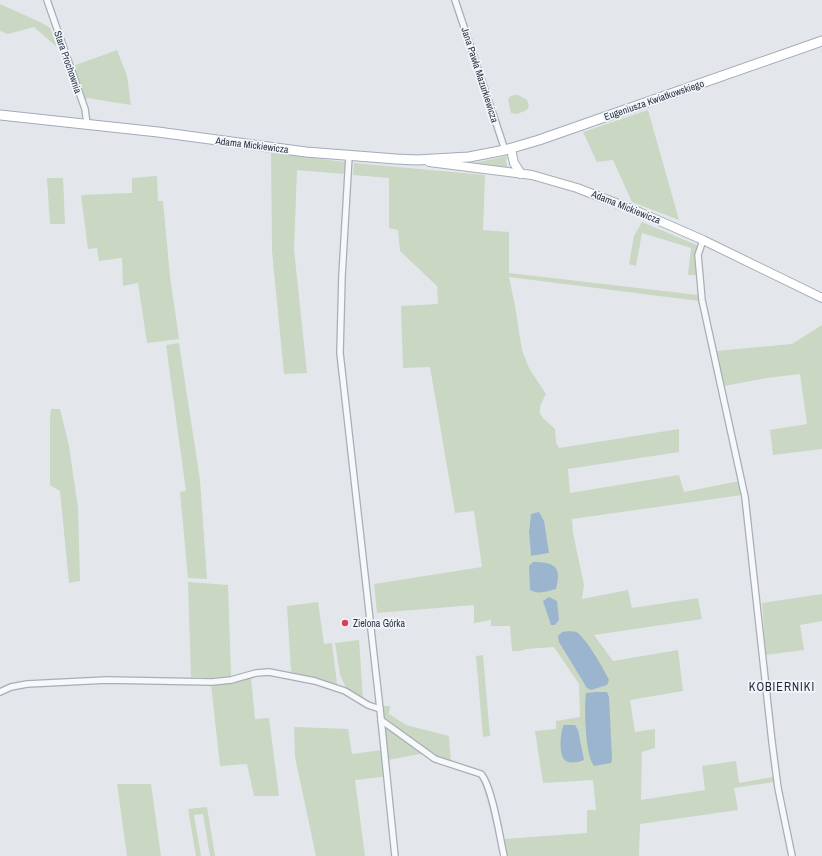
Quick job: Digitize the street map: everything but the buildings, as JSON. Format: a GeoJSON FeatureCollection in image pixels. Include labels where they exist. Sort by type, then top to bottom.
{"type":"FeatureCollection","features":[{"type":"Feature","properties":{"kind":"main road","name":"Eugeniusza Kwiatkowskiego"},"geometry":{"type":"LineString","coordinates":[[508,150],[559,134],[822,41]]}},
{"type":"Feature","properties":{"kind":"main road","name":"Adama Mickiewicza"},"geometry":{"type":"LineString","coordinates":[[0,115],[158,132],[282,149],[349,156],[417,160],[469,157],[508,150]]}},
{"type":"Feature","properties":{"kind":"street","name":"Stara Prochownia"},"geometry":{"type":"LineString","coordinates":[[47,0],[85,109],[87,124]]}},
{"type":"Feature","properties":{"kind":"street","name":"Jana Pawła Mazurkiewicza"},"geometry":{"type":"LineString","coordinates":[[455,0],[497,129],[508,150]]}},
{"type":"Feature","properties":{"kind":"street"},"geometry":{"type":"LineString","coordinates":[[508,150],[514,164],[521,174]]}},
{"type":"Feature","properties":{"kind":"street"},"geometry":{"type":"LineString","coordinates":[[349,156],[342,276],[340,353],[395,856]]}},
{"type":"Feature","properties":{"kind":"street","name":"Adama Mickiewicza"},"geometry":{"type":"LineString","coordinates":[[417,160],[521,174],[555,181],[589,192],[703,240],[822,298]]}},
{"type":"Feature","properties":{"kind":"street"},"geometry":{"type":"LineString","coordinates":[[703,240],[698,255],[700,292],[745,497],[778,788],[792,856]]}},
{"type":"Feature","properties":{"kind":"street"},"geometry":{"type":"LineString","coordinates":[[0,692],[27,684],[107,680],[212,682],[231,680],[256,673],[269,672],[315,681],[345,691],[368,705],[380,709]]}},
{"type":"Feature","properties":{"kind":"street"},"geometry":{"type":"LineString","coordinates":[[381,720],[435,759],[482,774],[485,778],[492,802],[504,856]]}},
{"type":"Feature","properties":{"kind":"green space"},"geometry":{"type":"Polygon","coordinates":[[[0,4],[50,28],[57,47],[34,27],[8,34],[0,31],[0,4]]]}},
{"type":"Feature","properties":{"kind":"green space"},"geometry":{"type":"Polygon","coordinates":[[[117,50],[127,76],[131,105],[87,98],[86,100],[73,66],[117,50]]]}},
{"type":"Feature","properties":{"kind":"green space"},"geometry":{"type":"Polygon","coordinates":[[[518,95],[527,100],[529,106],[527,110],[517,114],[511,113],[508,100],[509,97],[518,95]]]}},
{"type":"Feature","properties":{"kind":"green space"},"geometry":{"type":"Polygon","coordinates":[[[648,110],[679,220],[632,202],[613,160],[597,162],[583,132],[648,110]]]}},
{"type":"Feature","properties":{"kind":"green space"},"geometry":{"type":"Polygon","coordinates":[[[271,153],[345,162],[344,174],[297,170],[294,249],[307,373],[284,374],[272,251],[271,153]]]}},
{"type":"Feature","properties":{"kind":"green space"},"geometry":{"type":"Polygon","coordinates":[[[507,156],[506,162],[508,168],[470,164],[507,156]]]}},
{"type":"Feature","properties":{"kind":"green space"},"geometry":{"type":"Polygon","coordinates":[[[354,163],[485,175],[483,230],[509,232],[509,273],[698,295],[699,301],[509,277],[522,350],[529,368],[546,394],[541,406],[540,414],[555,429],[556,443],[559,448],[679,429],[679,452],[568,469],[570,493],[679,475],[684,492],[739,481],[742,495],[572,519],[573,533],[584,585],[582,599],[628,590],[632,608],[698,598],[702,619],[594,635],[613,661],[678,650],[683,691],[630,700],[635,732],[655,729],[655,748],[642,752],[641,800],[705,790],[702,766],[736,761],[739,783],[773,777],[774,782],[734,788],[738,810],[640,824],[639,856],[507,856],[504,839],[587,833],[587,810],[596,810],[593,780],[543,783],[535,731],[556,729],[556,721],[580,717],[579,684],[554,647],[512,651],[510,626],[491,626],[491,620],[474,623],[474,605],[377,613],[374,584],[482,567],[474,511],[455,513],[430,367],[403,368],[401,306],[438,304],[437,286],[400,251],[398,230],[389,228],[389,178],[353,175],[354,163]],[[531,515],[529,530],[531,556],[549,553],[531,515]]]}},
{"type":"Feature","properties":{"kind":"green space"},"geometry":{"type":"Polygon","coordinates":[[[157,176],[158,201],[163,201],[170,276],[179,339],[147,343],[138,283],[123,286],[122,258],[99,261],[97,248],[88,249],[81,195],[132,193],[132,178],[157,176]]]}},
{"type":"Feature","properties":{"kind":"green space"},"geometry":{"type":"Polygon","coordinates":[[[47,178],[63,178],[65,224],[50,224],[47,178]]]}},
{"type":"Feature","properties":{"kind":"green space"},"geometry":{"type":"Polygon","coordinates":[[[642,222],[699,246],[695,255],[696,275],[688,275],[691,248],[642,233],[636,266],[629,264],[634,236],[642,222]]]}},
{"type":"Feature","properties":{"kind":"green space"},"geometry":{"type":"Polygon","coordinates":[[[822,325],[822,449],[773,455],[770,430],[807,424],[800,374],[724,386],[716,351],[792,344],[822,325]]]}},
{"type":"Feature","properties":{"kind":"green space"},"geometry":{"type":"Polygon","coordinates":[[[179,343],[200,480],[207,579],[188,578],[180,492],[186,491],[166,345],[179,343]]]}},
{"type":"Feature","properties":{"kind":"green space"},"geometry":{"type":"Polygon","coordinates":[[[51,409],[60,409],[69,446],[78,508],[80,581],[69,583],[60,491],[50,485],[51,409]]]}},
{"type":"Feature","properties":{"kind":"green space"},"geometry":{"type":"Polygon","coordinates":[[[188,582],[228,585],[231,676],[213,678],[191,677],[188,582]]]}},
{"type":"Feature","properties":{"kind":"green space"},"geometry":{"type":"Polygon","coordinates":[[[822,594],[822,621],[800,625],[804,650],[766,655],[762,603],[822,594]]]}},
{"type":"Feature","properties":{"kind":"green space"},"geometry":{"type":"Polygon","coordinates":[[[318,602],[324,644],[332,643],[337,684],[291,672],[287,606],[318,602]]]}},
{"type":"Feature","properties":{"kind":"green space"},"geometry":{"type":"Polygon","coordinates":[[[359,640],[363,699],[347,690],[340,675],[335,643],[359,640]]]}},
{"type":"Feature","properties":{"kind":"green space"},"geometry":{"type":"Polygon","coordinates":[[[483,655],[490,736],[483,737],[476,656],[483,655]]]}},
{"type":"Feature","properties":{"kind":"green space"},"geometry":{"type":"Polygon","coordinates":[[[251,678],[255,719],[269,718],[279,796],[254,796],[247,764],[220,766],[211,684],[251,678]]]}},
{"type":"Feature","properties":{"kind":"green space"},"geometry":{"type":"Polygon","coordinates":[[[382,706],[390,706],[389,714],[406,725],[449,736],[451,763],[437,758],[383,719],[382,706]]]}},
{"type":"Feature","properties":{"kind":"green space"},"geometry":{"type":"Polygon","coordinates":[[[384,725],[425,753],[388,760],[389,776],[355,780],[365,856],[316,856],[295,757],[294,727],[348,729],[352,754],[382,750],[384,725]]]}},
{"type":"Feature","properties":{"kind":"green space"},"geometry":{"type":"Polygon","coordinates":[[[117,784],[151,784],[161,856],[127,856],[117,784]]]}},
{"type":"Feature","properties":{"kind":"green space"},"geometry":{"type":"Polygon","coordinates":[[[207,807],[215,856],[210,856],[203,814],[194,815],[201,856],[196,856],[188,809],[207,807]]]}},
{"type":"Feature","properties":{"kind":"water"},"geometry":{"type":"Polygon","coordinates":[[[539,512],[544,521],[549,553],[531,556],[529,532],[531,514],[539,512]]]}},
{"type":"Feature","properties":{"kind":"water"},"geometry":{"type":"Polygon","coordinates":[[[533,562],[547,563],[555,567],[558,576],[556,589],[546,592],[530,590],[529,566],[533,562]]]}},
{"type":"Feature","properties":{"kind":"water"},"geometry":{"type":"Polygon","coordinates":[[[549,597],[557,601],[559,620],[555,625],[551,625],[543,601],[549,597]]]}},
{"type":"Feature","properties":{"kind":"water"},"geometry":{"type":"Polygon","coordinates":[[[562,632],[576,632],[580,635],[589,647],[609,680],[607,685],[591,690],[587,688],[559,642],[558,636],[562,632]]]}},
{"type":"Feature","properties":{"kind":"water"},"geometry":{"type":"Polygon","coordinates":[[[607,692],[609,697],[612,759],[611,763],[594,766],[587,742],[585,709],[586,693],[607,692]]]}},
{"type":"Feature","properties":{"kind":"water"},"geometry":{"type":"Polygon","coordinates":[[[564,725],[575,725],[578,730],[584,760],[570,762],[563,758],[560,744],[564,725]]]}},
{"type":"Feature","properties":{"kind":"place","name":"Zielona Górka"},"geometry":{"type":"Point","coordinates":[345,623]}},
{"type":"Feature","properties":{"kind":"district","name":"KOBIERNIKI"},"geometry":{"type":"Point","coordinates":[782,687]}}]}
